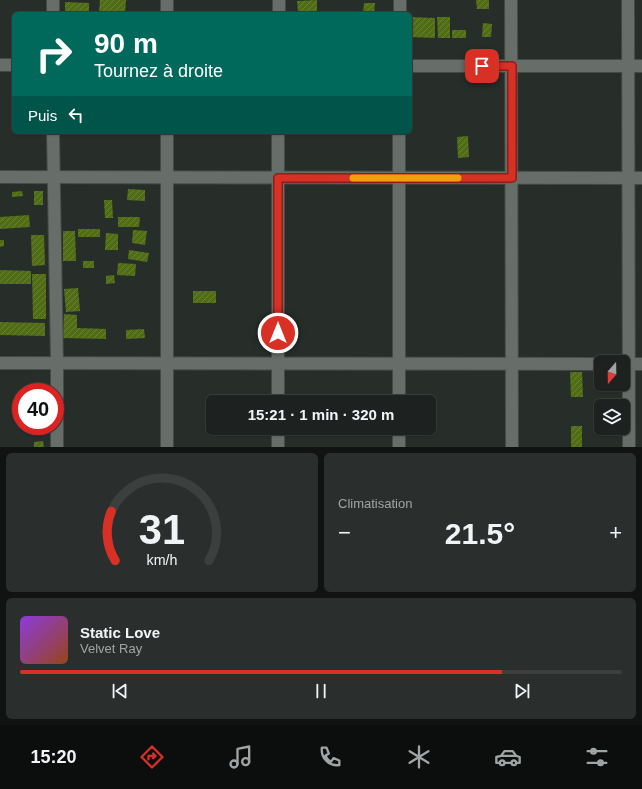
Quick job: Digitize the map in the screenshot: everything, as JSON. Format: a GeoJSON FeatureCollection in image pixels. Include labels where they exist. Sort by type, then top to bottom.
{"type":"FeatureCollection","features":[{"type":"Feature","properties":{"kind":"street"},"geometry":{"type":"LineString","coordinates":[[53,0],[53,12]]}},
{"type":"Feature","properties":{"kind":"street"},"geometry":{"type":"LineString","coordinates":[[168,0],[168,12]]}},
{"type":"Feature","properties":{"kind":"street"},"geometry":{"type":"LineString","coordinates":[[279,0],[279,12]]}},
{"type":"Feature","properties":{"kind":"street"},"geometry":{"type":"LineString","coordinates":[[400,0],[400,12]]}},
{"type":"Feature","properties":{"kind":"street"},"geometry":{"type":"LineString","coordinates":[[511,0],[512,447]]}},
{"type":"Feature","properties":{"kind":"street"},"geometry":{"type":"LineString","coordinates":[[626,355],[629,178],[628,0]]}},
{"type":"Feature","properties":{"kind":"street"},"geometry":{"type":"LineString","coordinates":[[0,65],[12,65]]}},
{"type":"Feature","properties":{"kind":"street"},"geometry":{"type":"LineString","coordinates":[[412,66],[642,66]]}},
{"type":"Feature","properties":{"kind":"street"},"geometry":{"type":"LineString","coordinates":[[53,134],[57,447]]}},
{"type":"Feature","properties":{"kind":"street"},"geometry":{"type":"LineString","coordinates":[[167,134],[167,447]]}},
{"type":"Feature","properties":{"kind":"street"},"geometry":{"type":"LineString","coordinates":[[278,134],[278,395]]}},
{"type":"Feature","properties":{"kind":"street"},"geometry":{"type":"LineString","coordinates":[[399,395],[400,134]]}},
{"type":"Feature","properties":{"kind":"street"},"geometry":{"type":"LineString","coordinates":[[0,177],[642,178]]}},
{"type":"Feature","properties":{"kind":"street"},"geometry":{"type":"LineString","coordinates":[[0,363],[594,364]]}},
{"type":"Feature","properties":{"kind":"street"},"geometry":{"type":"LineString","coordinates":[[630,364],[642,364]]}},
{"type":"Feature","properties":{"kind":"street"},"geometry":{"type":"LineString","coordinates":[[627,391],[629,447]]}},
{"type":"Feature","properties":{"kind":"street"},"geometry":{"type":"LineString","coordinates":[[278,435],[278,447]]}},
{"type":"Feature","properties":{"kind":"street"},"geometry":{"type":"LineString","coordinates":[[399,435],[399,447]]}},
{"type":"Feature","properties":{"kind":"building"},"geometry":{"type":"Polygon","coordinates":[[[100,0],[126,0],[125,12],[99,12],[100,0]]]}},
{"type":"Feature","properties":{"kind":"building"},"geometry":{"type":"Polygon","coordinates":[[[317,0],[317,12],[298,12],[297,1],[317,0]]]}},
{"type":"Feature","properties":{"kind":"building"},"geometry":{"type":"Polygon","coordinates":[[[476,0],[489,0],[489,9],[477,9],[476,0]]]}},
{"type":"Feature","properties":{"kind":"building"},"geometry":{"type":"Polygon","coordinates":[[[65,2],[89,3],[89,12],[65,12],[65,2]]]}},
{"type":"Feature","properties":{"kind":"building"},"geometry":{"type":"Polygon","coordinates":[[[364,3],[375,3],[374,12],[363,12],[364,3]]]}},
{"type":"Feature","properties":{"kind":"building"},"geometry":{"type":"Polygon","coordinates":[[[412,17],[435,18],[435,38],[412,37],[412,17]]]}},
{"type":"Feature","properties":{"kind":"building"},"geometry":{"type":"Polygon","coordinates":[[[437,17],[450,17],[450,38],[438,38],[437,17]]]}},
{"type":"Feature","properties":{"kind":"building"},"geometry":{"type":"Polygon","coordinates":[[[483,23],[492,24],[491,37],[482,37],[483,23]]]}},
{"type":"Feature","properties":{"kind":"building"},"geometry":{"type":"Polygon","coordinates":[[[452,30],[466,30],[466,38],[452,38],[452,30]]]}},
{"type":"Feature","properties":{"kind":"building"},"geometry":{"type":"Polygon","coordinates":[[[468,136],[469,157],[458,158],[457,137],[468,136]]]}},
{"type":"Feature","properties":{"kind":"building"},"geometry":{"type":"Polygon","coordinates":[[[128,189],[145,190],[145,201],[127,200],[128,189]]]}},
{"type":"Feature","properties":{"kind":"building"},"geometry":{"type":"Polygon","coordinates":[[[22,191],[23,196],[12,197],[12,192],[22,191]]]}},
{"type":"Feature","properties":{"kind":"building"},"geometry":{"type":"Polygon","coordinates":[[[34,191],[43,191],[43,205],[34,205],[34,191]]]}},
{"type":"Feature","properties":{"kind":"building"},"geometry":{"type":"Polygon","coordinates":[[[104,200],[112,200],[113,218],[105,218],[104,200]]]}},
{"type":"Feature","properties":{"kind":"building"},"geometry":{"type":"Polygon","coordinates":[[[29,215],[30,227],[0,229],[0,217],[29,215]]]}},
{"type":"Feature","properties":{"kind":"building"},"geometry":{"type":"Polygon","coordinates":[[[118,217],[140,217],[139,227],[118,227],[118,217]]]}},
{"type":"Feature","properties":{"kind":"building"},"geometry":{"type":"Polygon","coordinates":[[[78,229],[100,229],[100,237],[78,237],[78,229]]]}},
{"type":"Feature","properties":{"kind":"building"},"geometry":{"type":"Polygon","coordinates":[[[133,230],[147,231],[145,245],[132,243],[133,230]]]}},
{"type":"Feature","properties":{"kind":"building"},"geometry":{"type":"Polygon","coordinates":[[[63,231],[75,231],[76,261],[63,261],[63,231]]]}},
{"type":"Feature","properties":{"kind":"building"},"geometry":{"type":"Polygon","coordinates":[[[106,233],[118,234],[118,250],[105,250],[106,233]]]}},
{"type":"Feature","properties":{"kind":"building"},"geometry":{"type":"Polygon","coordinates":[[[31,235],[44,235],[45,265],[32,266],[31,235]]]}},
{"type":"Feature","properties":{"kind":"building"},"geometry":{"type":"Polygon","coordinates":[[[0,240],[4,240],[4,246],[0,247],[0,240]]]}},
{"type":"Feature","properties":{"kind":"building"},"geometry":{"type":"Polygon","coordinates":[[[129,250],[149,253],[147,262],[128,259],[129,250]]]}},
{"type":"Feature","properties":{"kind":"building"},"geometry":{"type":"Polygon","coordinates":[[[83,261],[94,261],[94,268],[83,268],[83,261]]]}},
{"type":"Feature","properties":{"kind":"building"},"geometry":{"type":"Polygon","coordinates":[[[118,263],[136,264],[135,276],[117,275],[118,263]]]}},
{"type":"Feature","properties":{"kind":"building"},"geometry":{"type":"Polygon","coordinates":[[[0,270],[31,271],[31,284],[0,284],[0,270]]]}},
{"type":"Feature","properties":{"kind":"building"},"geometry":{"type":"Polygon","coordinates":[[[32,274],[46,274],[46,319],[33,319],[32,274]]]}},
{"type":"Feature","properties":{"kind":"building"},"geometry":{"type":"Polygon","coordinates":[[[114,275],[115,283],[106,284],[106,276],[114,275]]]}},
{"type":"Feature","properties":{"kind":"building"},"geometry":{"type":"Polygon","coordinates":[[[78,288],[80,311],[66,312],[64,289],[78,288]]]}},
{"type":"Feature","properties":{"kind":"building"},"geometry":{"type":"Polygon","coordinates":[[[193,291],[216,291],[216,303],[193,303],[193,291]]]}},
{"type":"Feature","properties":{"kind":"building"},"geometry":{"type":"Polygon","coordinates":[[[64,314],[77,315],[77,328],[106,329],[106,339],[63,338],[64,314]]]}},
{"type":"Feature","properties":{"kind":"building"},"geometry":{"type":"Polygon","coordinates":[[[0,322],[45,323],[45,336],[0,335],[0,322]]]}},
{"type":"Feature","properties":{"kind":"building"},"geometry":{"type":"Polygon","coordinates":[[[144,329],[145,338],[126,339],[126,330],[144,329]]]}},
{"type":"Feature","properties":{"kind":"building"},"geometry":{"type":"Polygon","coordinates":[[[570,372],[582,372],[583,397],[571,397],[570,372]]]}},
{"type":"Feature","properties":{"kind":"building"},"geometry":{"type":"Polygon","coordinates":[[[571,426],[582,426],[582,447],[571,447],[571,426]]]}},
{"type":"Feature","properties":{"kind":"building"},"geometry":{"type":"Polygon","coordinates":[[[43,441],[44,447],[34,447],[34,442],[43,441]]]}},
{"type":"Feature","properties":{"kind":"slow traffic"},"geometry":{"type":"LineString","coordinates":[[353,178],[458,178]]}},
{"type":"Feature","properties":{"kind":"route"},"geometry":{"type":"LineString","coordinates":[[278,333],[278,178],[512,178],[512,66],[482,66]]}}]}
